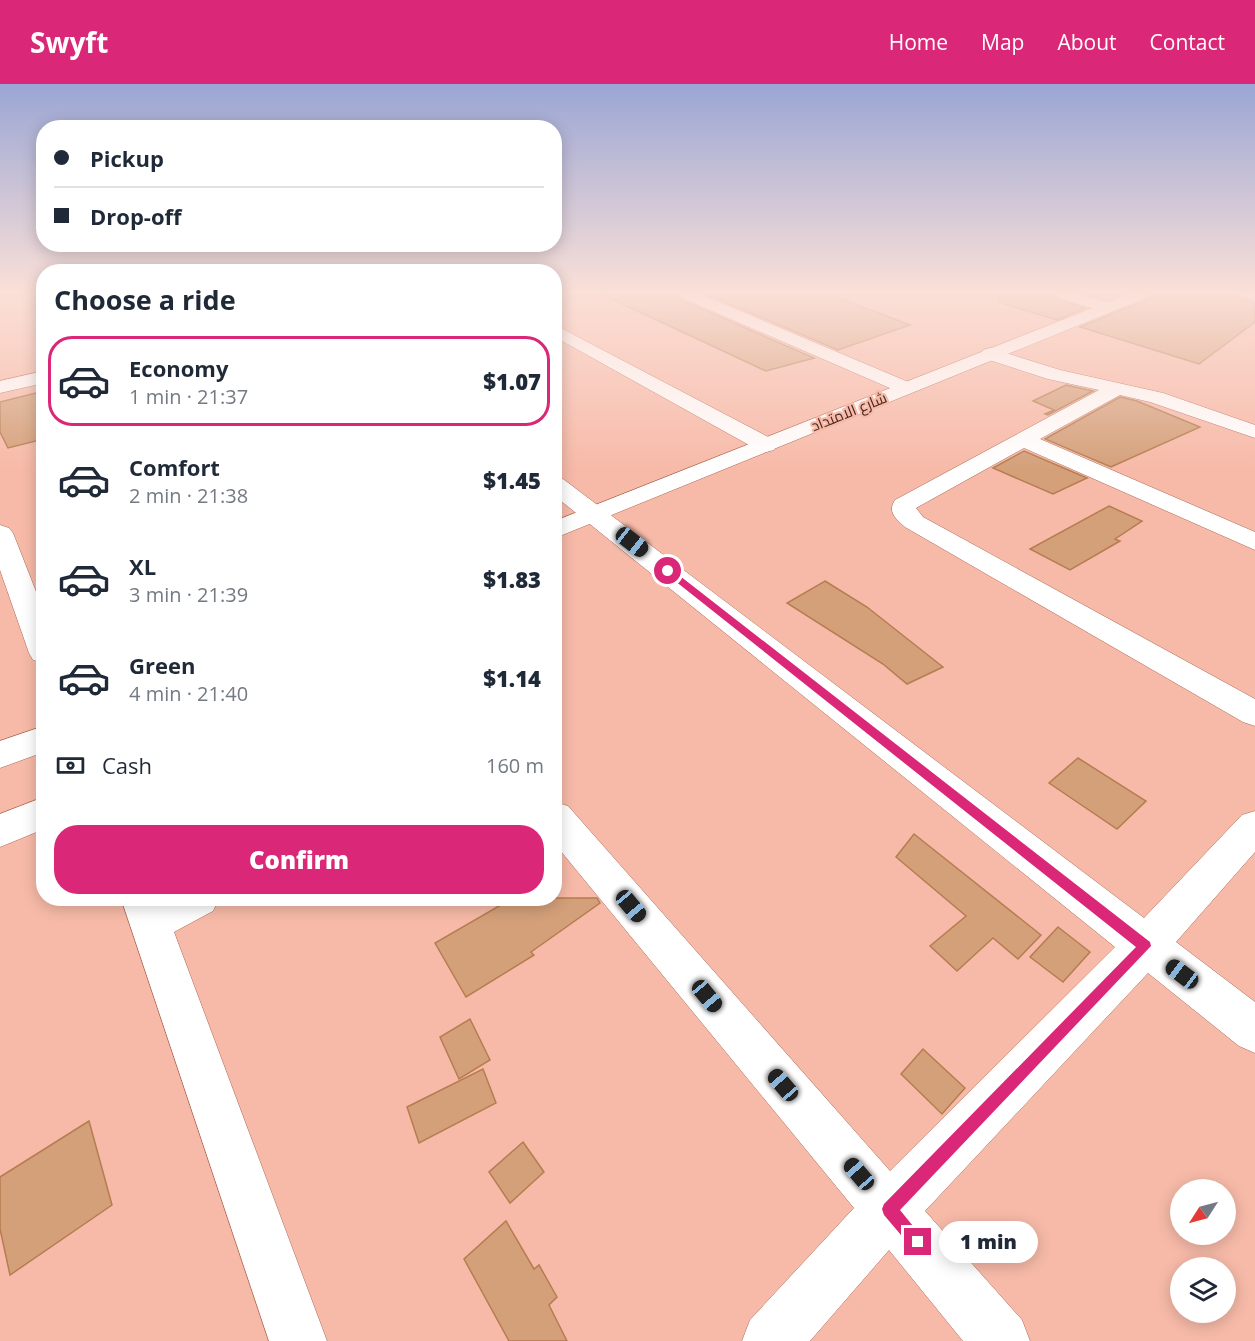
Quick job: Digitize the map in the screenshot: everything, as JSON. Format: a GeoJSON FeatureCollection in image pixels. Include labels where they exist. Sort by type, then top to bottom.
{"type":"FeatureCollection","features":[{"type":"Feature","properties":{"kind":"street"},"geometry":{"type":"LineString","coordinates":[[597,353],[766,445]]}},
{"type":"Feature","properties":{"kind":"street"},"geometry":{"type":"LineString","coordinates":[[823,353],[906,388]]}},
{"type":"Feature","properties":{"kind":"street","name":"شارع الامتداد"},"geometry":{"type":"LineString","coordinates":[[562,527],[993,353]]}},
{"type":"Feature","properties":{"kind":"street"},"geometry":{"type":"LineString","coordinates":[[990,354],[1055,375],[1156,397],[1255,432]]}},
{"type":"Feature","properties":{"kind":"street"},"geometry":{"type":"LineString","coordinates":[[0,387],[36,379]]}},
{"type":"Feature","properties":{"kind":"street"},"geometry":{"type":"LineString","coordinates":[[1118,388],[912,500],[904,505],[904,513],[914,522],[1255,714]]}},
{"type":"Feature","properties":{"kind":"street"},"geometry":{"type":"LineString","coordinates":[[1226,422],[1245,411]]}},
{"type":"Feature","properties":{"kind":"street"},"geometry":{"type":"LineString","coordinates":[[1022,439],[1255,542]]}},
{"type":"Feature","properties":{"kind":"street"},"geometry":{"type":"LineString","coordinates":[[562,489],[1255,1030]]}},
{"type":"Feature","properties":{"kind":"street"},"geometry":{"type":"LineString","coordinates":[[1,537],[36,631]]}},
{"type":"Feature","properties":{"kind":"street"},"geometry":{"type":"LineString","coordinates":[[0,755],[36,741]]}},
{"type":"Feature","properties":{"kind":"street"},"geometry":{"type":"LineString","coordinates":[[0,831],[36,815]]}},
{"type":"Feature","properties":{"kind":"street"},"geometry":{"type":"LineString","coordinates":[[562,826],[1002,1341]]}},
{"type":"Feature","properties":{"kind":"street"},"geometry":{"type":"LineString","coordinates":[[771,1341],[890,1209],[1145,946],[1255,826]]}},
{"type":"Feature","properties":{"kind":"street"},"geometry":{"type":"LineString","coordinates":[[166,906],[146,911],[298,1341]]}},
{"type":"Feature","properties":{"kind":"building"},"geometry":{"type":"Polygon","coordinates":[[[727,353],[802,353],[814,358],[766,371],[727,353]]]}},
{"type":"Feature","properties":{"kind":"building"},"geometry":{"type":"Polygon","coordinates":[[[1163,353],[1214,353],[1199,364],[1163,353]]]}},
{"type":"Feature","properties":{"kind":"building"},"geometry":{"type":"Polygon","coordinates":[[[1066,385],[1093,391],[1048,415],[1045,414],[1054,410],[1033,401],[1066,385]]]}},
{"type":"Feature","properties":{"kind":"building"},"geometry":{"type":"Polygon","coordinates":[[[36,393],[36,441],[8,448],[0,432],[0,402],[36,393]]]}},
{"type":"Feature","properties":{"kind":"building"},"geometry":{"type":"Polygon","coordinates":[[[1120,397],[1137,401],[1200,427],[1111,467],[1045,439],[1120,397]]]}},
{"type":"Feature","properties":{"kind":"building"},"geometry":{"type":"Polygon","coordinates":[[[1024,451],[1087,478],[1053,494],[993,468],[1024,451]]]}},
{"type":"Feature","properties":{"kind":"building"},"geometry":{"type":"Polygon","coordinates":[[[1109,506],[1142,521],[1115,539],[1120,541],[1070,570],[1030,549],[1109,506]]]}},
{"type":"Feature","properties":{"kind":"building"},"geometry":{"type":"Polygon","coordinates":[[[825,581],[867,607],[943,667],[907,684],[883,664],[787,603],[825,581]]]}},
{"type":"Feature","properties":{"kind":"building"},"geometry":{"type":"Polygon","coordinates":[[[1078,758],[1146,801],[1117,829],[1049,783],[1078,758]]]}},
{"type":"Feature","properties":{"kind":"building"},"geometry":{"type":"Polygon","coordinates":[[[914,834],[1041,935],[1018,959],[993,938],[957,971],[930,946],[966,916],[896,857],[914,834]]]}},
{"type":"Feature","properties":{"kind":"building"},"geometry":{"type":"Polygon","coordinates":[[[562,898],[597,898],[600,903],[531,952],[534,955],[466,997],[435,943],[499,906],[562,906],[562,898]]]}},
{"type":"Feature","properties":{"kind":"building"},"geometry":{"type":"Polygon","coordinates":[[[1058,927],[1090,952],[1063,982],[1030,957],[1058,927]]]}},
{"type":"Feature","properties":{"kind":"building"},"geometry":{"type":"Polygon","coordinates":[[[470,1019],[490,1060],[459,1079],[440,1037],[470,1019]]]}},
{"type":"Feature","properties":{"kind":"building"},"geometry":{"type":"Polygon","coordinates":[[[923,1049],[965,1088],[942,1114],[901,1074],[923,1049]]]}},
{"type":"Feature","properties":{"kind":"building"},"geometry":{"type":"Polygon","coordinates":[[[483,1069],[496,1103],[419,1143],[407,1107],[483,1069]]]}},
{"type":"Feature","properties":{"kind":"building"},"geometry":{"type":"Polygon","coordinates":[[[89,1121],[112,1205],[10,1275],[0,1229],[0,1177],[89,1121]]]}},
{"type":"Feature","properties":{"kind":"building"},"geometry":{"type":"Polygon","coordinates":[[[523,1142],[544,1172],[510,1203],[489,1172],[523,1142]]]}},
{"type":"Feature","properties":{"kind":"building"},"geometry":{"type":"Polygon","coordinates":[[[506,1221],[534,1269],[539,1265],[557,1297],[549,1305],[567,1341],[509,1341],[464,1259],[506,1221]]]}},
{"type":"Feature","properties":{"kind":"route"},"geometry":{"type":"LineString","coordinates":[[668,571],[1145,946],[890,1209],[918,1242]]}}]}
